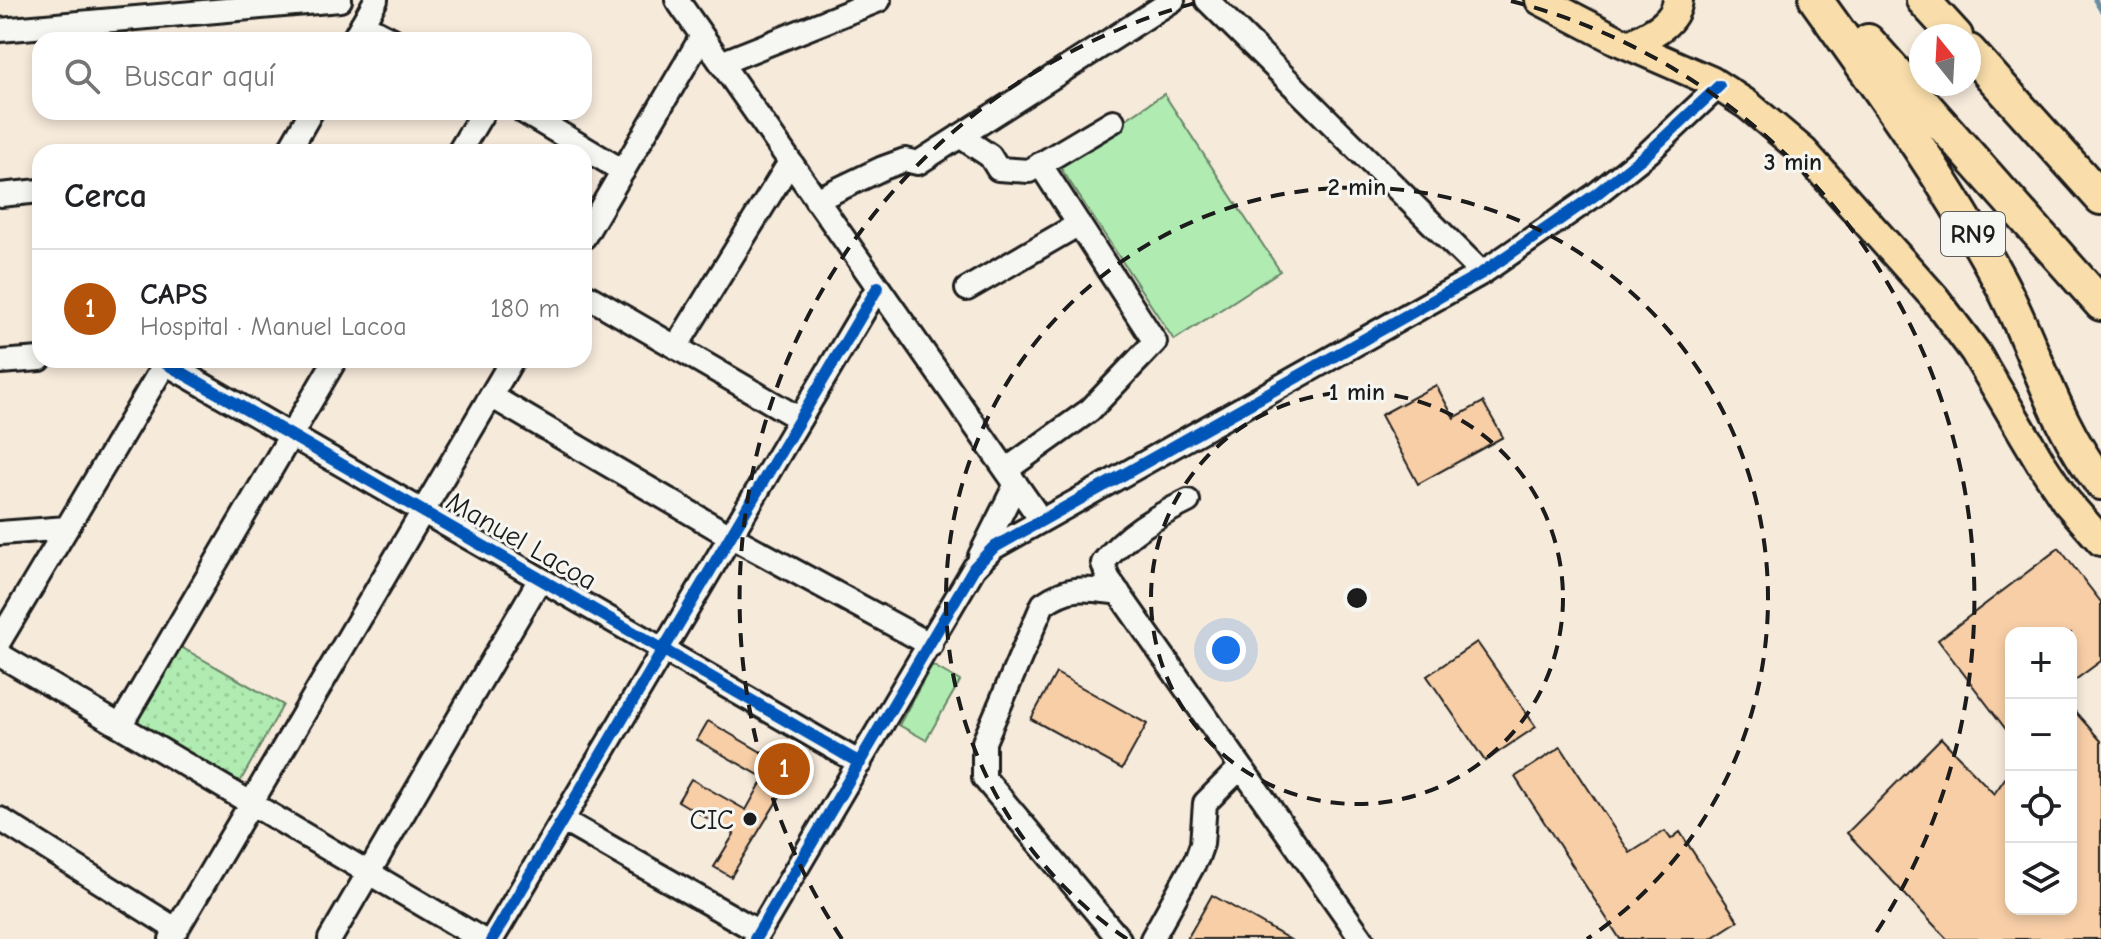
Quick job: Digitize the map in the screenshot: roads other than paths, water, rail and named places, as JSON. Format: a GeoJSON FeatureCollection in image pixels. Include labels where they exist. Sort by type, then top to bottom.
{"type":"FeatureCollection","features":[{"type":"Feature","properties":{"kind":"highway","name":"RN9"},"geometry":{"type":"LineString","coordinates":[[1816,0],[1915,140],[1960,211],[1998,278],[2072,438],[2101,483]]}},
{"type":"Feature","properties":{"kind":"highway"},"geometry":{"type":"LineString","coordinates":[[1831,0],[2101,304]]}},
{"type":"Feature","properties":{"kind":"highway"},"geometry":{"type":"LineString","coordinates":[[1923,0],[1944,20]]}},
{"type":"Feature","properties":{"kind":"highway"},"geometry":{"type":"LineString","coordinates":[[1981,64],[2101,198]]}},
{"type":"Feature","properties":{"kind":"main road"},"geometry":{"type":"LineString","coordinates":[[1540,0],[1719,86],[1748,105],[1804,152],[1934,297],[1975,352],[2066,501],[2101,541]]}},
{"type":"Feature","properties":{"kind":"main road"},"geometry":{"type":"LineString","coordinates":[[1596,0],[1603,23],[1624,42]]}},
{"type":"Feature","properties":{"kind":"main road"},"geometry":{"type":"LineString","coordinates":[[1624,42],[1661,29],[1677,9],[1678,0]]}},
{"type":"Feature","properties":{"kind":"street"},"geometry":{"type":"LineString","coordinates":[[0,30],[340,0]]}},
{"type":"Feature","properties":{"kind":"street"},"geometry":{"type":"LineString","coordinates":[[357,32],[376,0]]}},
{"type":"Feature","properties":{"kind":"street"},"geometry":{"type":"LineString","coordinates":[[677,0],[1041,520]]}},
{"type":"Feature","properties":{"kind":"street"},"geometry":{"type":"LineString","coordinates":[[721,63],[879,0]]}},
{"type":"Feature","properties":{"kind":"street"},"geometry":{"type":"LineString","coordinates":[[816,200],[905,160],[918,163],[1173,0]]}},
{"type":"Feature","properties":{"kind":"street"},"geometry":{"type":"LineString","coordinates":[[1207,0],[1482,273]]}},
{"type":"Feature","properties":{"kind":"street"},"geometry":{"type":"LineString","coordinates":[[592,223],[702,36]]}},
{"type":"Feature","properties":{"kind":"street"},"geometry":{"type":"LineString","coordinates":[[974,568],[993,548],[1041,520],[1482,273],[1595,195],[1719,86]]}},
{"type":"Feature","properties":{"kind":"street"},"geometry":{"type":"LineString","coordinates":[[293,144],[306,120]]}},
{"type":"Feature","properties":{"kind":"street"},"geometry":{"type":"LineString","coordinates":[[464,144],[478,120]]}},
{"type":"Feature","properties":{"kind":"street"},"geometry":{"type":"LineString","coordinates":[[537,120],[578,144]]}},
{"type":"Feature","properties":{"kind":"street"},"geometry":{"type":"LineString","coordinates":[[960,136],[990,156],[998,169],[1029,171],[1113,121]]}},
{"type":"Feature","properties":{"kind":"street"},"geometry":{"type":"LineString","coordinates":[[592,153],[623,171]]}},
{"type":"Feature","properties":{"kind":"street"},"geometry":{"type":"LineString","coordinates":[[676,347],[790,162]]}},
{"type":"Feature","properties":{"kind":"street"},"geometry":{"type":"LineString","coordinates":[[562,820],[757,935],[974,568],[1011,477],[1090,410],[1155,342],[1040,164]]}},
{"type":"Feature","properties":{"kind":"street"},"geometry":{"type":"LineString","coordinates":[[0,195],[32,192]]}},
{"type":"Feature","properties":{"kind":"street"},"geometry":{"type":"LineString","coordinates":[[967,289],[1079,224]]}},
{"type":"Feature","properties":{"kind":"street"},"geometry":{"type":"LineString","coordinates":[[492,939],[878,287]]}},
{"type":"Feature","properties":{"kind":"street"},"geometry":{"type":"LineString","coordinates":[[592,299],[800,419]]}},
{"type":"Feature","properties":{"kind":"street"},"geometry":{"type":"LineString","coordinates":[[0,362],[32,360]]}},
{"type":"Feature","properties":{"kind":"street"},"geometry":{"type":"LineString","coordinates":[[0,640],[160,368]]}},
{"type":"Feature","properties":{"kind":"street","name":"Manuel Lacoa"},"geometry":{"type":"LineString","coordinates":[[176,368],[860,763]]}},
{"type":"Feature","properties":{"kind":"street"},"geometry":{"type":"LineString","coordinates":[[120,726],[330,368]]}},
{"type":"Feature","properties":{"kind":"street"},"geometry":{"type":"LineString","coordinates":[[0,819],[174,935],[507,368]]}},
{"type":"Feature","properties":{"kind":"street"},"geometry":{"type":"LineString","coordinates":[[491,396],[730,536],[931,645]]}},
{"type":"Feature","properties":{"kind":"street"},"geometry":{"type":"LineString","coordinates":[[1188,501],[1154,518],[1116,547],[1103,563],[1108,578],[1362,939]]}},
{"type":"Feature","properties":{"kind":"street"},"geometry":{"type":"LineString","coordinates":[[0,533],[67,528]]}},
{"type":"Feature","properties":{"kind":"street"},"geometry":{"type":"LineString","coordinates":[[330,939],[540,579]]}},
{"type":"Feature","properties":{"kind":"street"},"geometry":{"type":"LineString","coordinates":[[1119,593],[1073,588],[1043,604],[984,742],[983,762],[984,778],[1119,939]]}},
{"type":"Feature","properties":{"kind":"street"},"geometry":{"type":"LineString","coordinates":[[0,655],[481,939]]}},
{"type":"Feature","properties":{"kind":"street"},"geometry":{"type":"LineString","coordinates":[[1152,939],[1197,858],[1202,844],[1205,803],[1241,767]]}},
{"type":"Feature","properties":{"kind":"waterway"},"geometry":{"type":"LineString","coordinates":[[2095,0],[2101,10]]}},
{"type":"Feature","properties":{"kind":"place","name":"CAPS"},"geometry":{"type":"Point","coordinates":[784,769]}},
{"type":"Feature","properties":{"kind":"place","name":"CIC"},"geometry":{"type":"Point","coordinates":[750,819]}}]}
